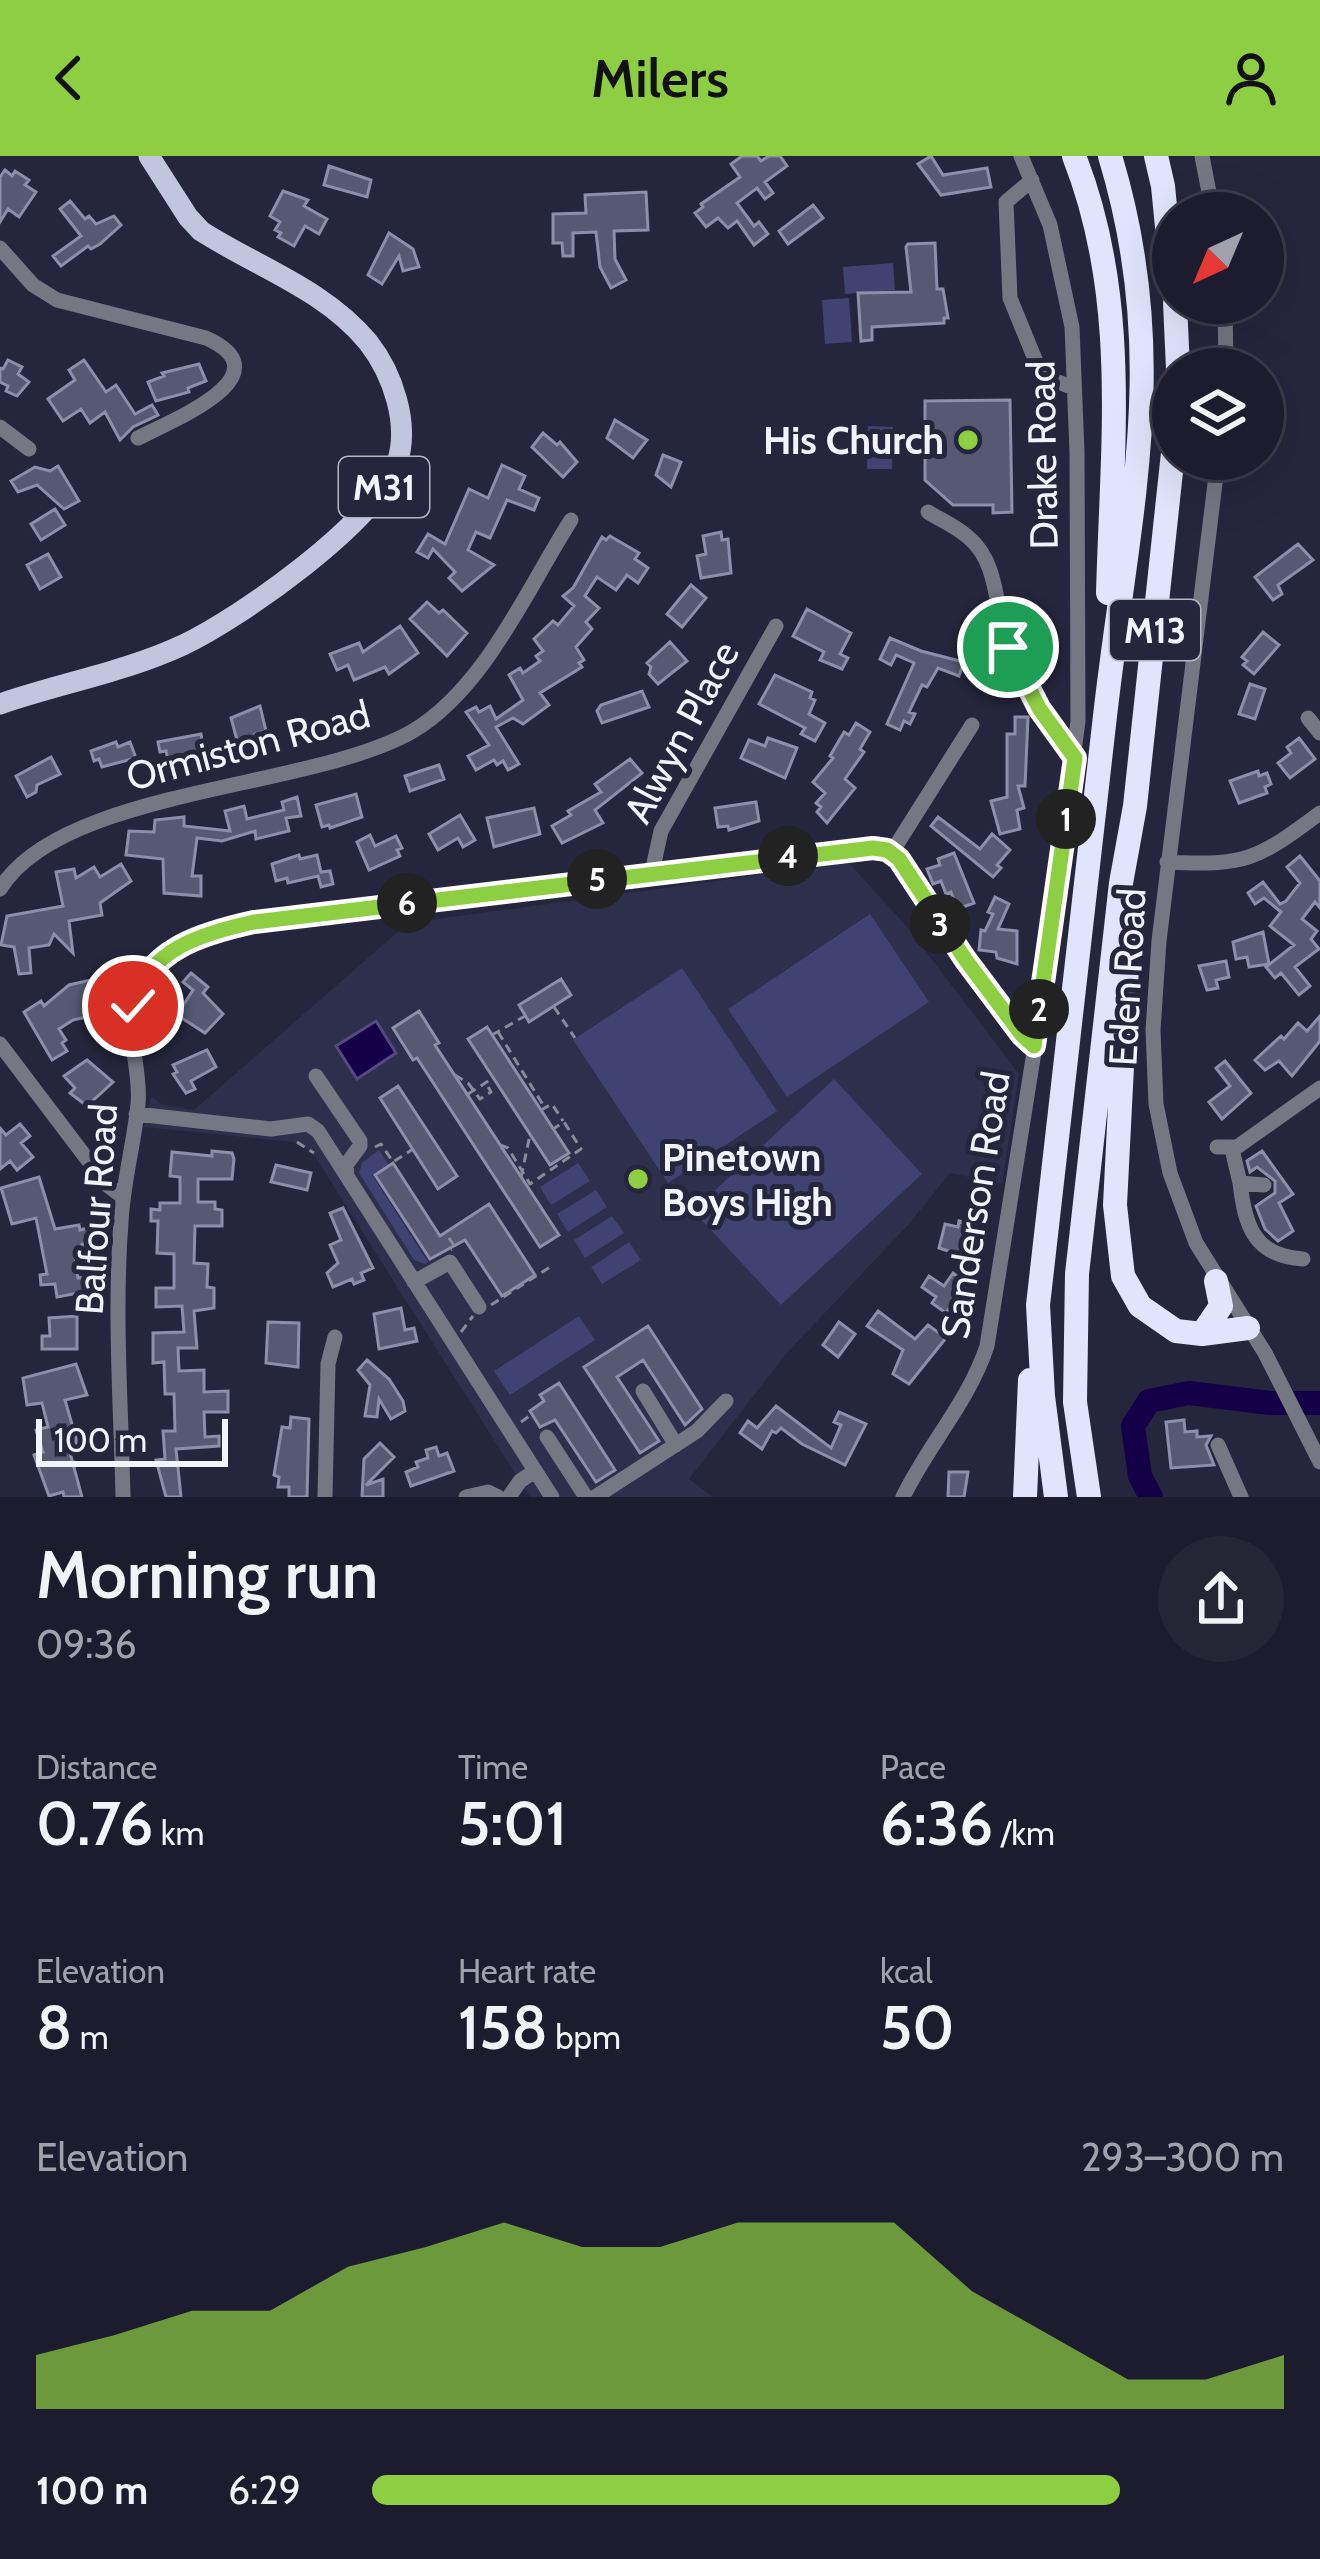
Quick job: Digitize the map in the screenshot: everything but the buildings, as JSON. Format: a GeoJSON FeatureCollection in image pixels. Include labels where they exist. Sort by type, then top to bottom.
{"type":"FeatureCollection","features":[{"type":"Feature","properties":{"kind":"highway"},"geometry":{"type":"LineString","coordinates":[[1074,156],[1098,225],[1113,318],[1116,401],[1106,709]]}},
{"type":"Feature","properties":{"kind":"highway","name":"M13"},"geometry":{"type":"LineString","coordinates":[[1056,1497],[1038,1305],[1106,709],[1137,486],[1144,368],[1138,278],[1110,156]]}},
{"type":"Feature","properties":{"kind":"highway"},"geometry":{"type":"LineString","coordinates":[[1142,156],[1154,192]]}},
{"type":"Feature","properties":{"kind":"highway"},"geometry":{"type":"LineString","coordinates":[[1156,156],[1163,192]]}},
{"type":"Feature","properties":{"kind":"highway","name":"M13"},"geometry":{"type":"LineString","coordinates":[[1089,1497],[1075,1402],[1077,1274],[1170,480]]}},
{"type":"Feature","properties":{"kind":"highway"},"geometry":{"type":"LineString","coordinates":[[1135,806],[1115,1205],[1117,1247],[1131,1295],[1150,1316],[1176,1331],[1202,1334],[1248,1328]]}},
{"type":"Feature","properties":{"kind":"highway"},"geometry":{"type":"LineString","coordinates":[[1202,1334],[1221,1306],[1216,1280]]}},
{"type":"Feature","properties":{"kind":"highway"},"geometry":{"type":"LineString","coordinates":[[1025,1497],[1038,1305]]}},
{"type":"Feature","properties":{"kind":"main road","name":"M31"},"geometry":{"type":"LineString","coordinates":[[0,704],[142,662],[227,622],[275,590],[357,517],[389,480],[397,461],[399,407],[370,345],[320,299],[201,230],[149,156]]}},
{"type":"Feature","properties":{"kind":"street","name":"Drake Road"},"geometry":{"type":"LineString","coordinates":[[1021,156],[1050,225],[1063,276],[1072,327],[1074,388],[1078,721],[1034,1046]]}},
{"type":"Feature","properties":{"kind":"street"},"geometry":{"type":"LineString","coordinates":[[1202,156],[1209,192]]}},
{"type":"Feature","properties":{"kind":"street"},"geometry":{"type":"LineString","coordinates":[[1032,180],[1006,202],[1008,290],[1040,369],[1050,379],[1074,388]]}},
{"type":"Feature","properties":{"kind":"street"},"geometry":{"type":"LineString","coordinates":[[0,248],[34,285],[56,299],[206,338],[227,350],[235,368],[223,390],[138,438]]}},
{"type":"Feature","properties":{"kind":"street"},"geometry":{"type":"LineString","coordinates":[[0,427],[29,449]]}},
{"type":"Feature","properties":{"kind":"street","name":"Eden Road"},"geometry":{"type":"LineString","coordinates":[[1215,480],[1167,862],[1153,1030],[1156,1104],[1181,1208],[1216,1280],[1280,1381],[1320,1462]]}},
{"type":"Feature","properties":{"kind":"street"},"geometry":{"type":"LineString","coordinates":[[928,512],[970,538],[980,550],[1008,647],[1039,708],[1075,758]]}},
{"type":"Feature","properties":{"kind":"street","name":"Ormiston Road"},"geometry":{"type":"LineString","coordinates":[[0,889],[32,855],[126,811],[356,753],[416,729],[469,682],[571,520]]}},
{"type":"Feature","properties":{"kind":"street","name":"Alwyn Place"},"geometry":{"type":"LineString","coordinates":[[652,872],[661,831],[776,626]]}},
{"type":"Feature","properties":{"kind":"street"},"geometry":{"type":"LineString","coordinates":[[1308,718],[1320,733]]}},
{"type":"Feature","properties":{"kind":"street"},"geometry":{"type":"LineString","coordinates":[[972,724],[892,852],[965,959],[1034,1046]]}},
{"type":"Feature","properties":{"kind":"street"},"geometry":{"type":"LineString","coordinates":[[1167,862],[1245,861],[1277,845],[1320,812]]}},
{"type":"Feature","properties":{"kind":"street","name":"Balfour Road"},"geometry":{"type":"LineString","coordinates":[[123,1497],[119,1362],[123,1197],[136,1114],[132,1023],[136,989],[152,968],[189,940],[254,922],[859,848],[892,852]]}},
{"type":"Feature","properties":{"kind":"street"},"geometry":{"type":"LineString","coordinates":[[0,1044],[106,1184],[123,1197]]}},
{"type":"Feature","properties":{"kind":"street","name":"Sanderson Road"},"geometry":{"type":"LineString","coordinates":[[903,1497],[937,1435],[974,1382],[987,1346],[1034,1046]]}},
{"type":"Feature","properties":{"kind":"street"},"geometry":{"type":"LineString","coordinates":[[316,1076],[360,1142],[346,1165],[347,1176]]}},
{"type":"Feature","properties":{"kind":"street"},"geometry":{"type":"LineString","coordinates":[[1303,1259],[1279,1256],[1265,1248],[1246,1220],[1240,1183],[1224,1148],[1320,1088]]}},
{"type":"Feature","properties":{"kind":"street"},"geometry":{"type":"LineString","coordinates":[[136,1114],[271,1129],[308,1124],[318,1131],[552,1497]]}},
{"type":"Feature","properties":{"kind":"street"},"geometry":{"type":"LineString","coordinates":[[1240,1183],[1264,1185]]}},
{"type":"Feature","properties":{"kind":"street"},"geometry":{"type":"LineString","coordinates":[[414,1282],[450,1262],[479,1306]]}},
{"type":"Feature","properties":{"kind":"street"},"geometry":{"type":"LineString","coordinates":[[325,1497],[328,1364],[335,1337]]}},
{"type":"Feature","properties":{"kind":"street"},"geometry":{"type":"LineString","coordinates":[[643,1391],[676,1445]]}},
{"type":"Feature","properties":{"kind":"street"},"geometry":{"type":"LineString","coordinates":[[595,1497],[676,1445],[710,1420],[726,1401]]}},
{"type":"Feature","properties":{"kind":"street"},"geometry":{"type":"LineString","coordinates":[[547,1437],[586,1497]]}},
{"type":"Feature","properties":{"kind":"street"},"geometry":{"type":"LineString","coordinates":[[1218,1445],[1241,1497]]}},
{"type":"Feature","properties":{"kind":"street"},"geometry":{"type":"LineString","coordinates":[[509,1497],[535,1471]]}},
{"type":"Feature","properties":{"kind":"street"},"geometry":{"type":"LineString","coordinates":[[466,1497],[488,1492],[498,1497]]}},
{"type":"Feature","properties":{"kind":"path"},"geometry":{"type":"LineString","coordinates":[[554,1007],[575,1037]]}},
{"type":"Feature","properties":{"kind":"path"},"geometry":{"type":"LineString","coordinates":[[500,1145],[508,1148],[530,1184],[580,1149],[552,1104],[543,1109],[495,1034],[525,1016]]}},
{"type":"Feature","properties":{"kind":"path"},"geometry":{"type":"LineString","coordinates":[[455,1075],[480,1099],[491,1092],[486,1083]]}},
{"type":"Feature","properties":{"kind":"path"},"geometry":{"type":"LineString","coordinates":[[468,1094],[493,1078]]}},
{"type":"Feature","properties":{"kind":"path"},"geometry":{"type":"LineString","coordinates":[[553,1129],[563,1122]]}},
{"type":"Feature","properties":{"kind":"path"},"geometry":{"type":"LineString","coordinates":[[522,1174],[530,1135]]}},
{"type":"Feature","properties":{"kind":"path"},"geometry":{"type":"LineString","coordinates":[[290,1139],[320,1159]]}},
{"type":"Feature","properties":{"kind":"path"},"geometry":{"type":"LineString","coordinates":[[364,1153],[381,1144],[393,1162],[413,1149]]}},
{"type":"Feature","properties":{"kind":"path"},"geometry":{"type":"LineString","coordinates":[[440,1257],[454,1247],[449,1238]]}},
{"type":"Feature","properties":{"kind":"path"},"geometry":{"type":"LineString","coordinates":[[466,1343],[461,1334],[466,1321],[550,1267]]}},
{"type":"Feature","properties":{"kind":"path"},"geometry":{"type":"LineString","coordinates":[[519,1424],[532,1414]]}},
{"type":"Feature","properties":{"kind":"shaded area"},"geometry":{"type":"Polygon","coordinates":[[[893,263],[895,290],[845,294],[843,267],[893,263]]]}},
{"type":"Feature","properties":{"kind":"shaded area"},"geometry":{"type":"Polygon","coordinates":[[[849,298],[852,342],[825,344],[822,300],[849,298]]]}},
{"type":"Feature","properties":{"kind":"shaded area"},"geometry":{"type":"Polygon","coordinates":[[[868,426],[893,427],[892,469],[867,469],[868,426]]]}},
{"type":"Feature","properties":{"kind":"shaded area","name":"Pinetown Boys High"},"geometry":{"type":"Polygon","coordinates":[[[849,863],[908,928],[1019,1074],[1002,1184],[950,1173],[908,1225],[785,1355],[689,1479],[713,1497],[530,1497],[312,1152],[293,1142],[144,1127],[151,1097],[163,1105],[194,1110],[408,923],[849,863]]]}},
{"type":"Feature","properties":{"kind":"shaded area"},"geometry":{"type":"Polygon","coordinates":[[[870,914],[929,1002],[787,1097],[728,1009],[870,914]]]}},
{"type":"Feature","properties":{"kind":"shaded area"},"geometry":{"type":"Polygon","coordinates":[[[682,968],[777,1111],[668,1183],[573,1040],[682,968]]]}},
{"type":"Feature","properties":{"kind":"shaded area"},"geometry":{"type":"Polygon","coordinates":[[[376,1021],[396,1053],[357,1079],[336,1046],[376,1021]]]}},
{"type":"Feature","properties":{"kind":"shaded area"},"geometry":{"type":"Polygon","coordinates":[[[834,1079],[922,1174],[781,1305],[693,1211],[834,1079]]]}},
{"type":"Feature","properties":{"kind":"shaded area"},"geometry":{"type":"Polygon","coordinates":[[[379,1150],[388,1164],[372,1175],[428,1262],[425,1264],[414,1260],[359,1173],[362,1163],[379,1150]]]}},
{"type":"Feature","properties":{"kind":"shaded area"},"geometry":{"type":"Polygon","coordinates":[[[578,1163],[590,1181],[551,1205],[540,1187],[578,1163]]]}},
{"type":"Feature","properties":{"kind":"shaded area"},"geometry":{"type":"Polygon","coordinates":[[[596,1190],[607,1207],[568,1232],[557,1214],[596,1190]]]}},
{"type":"Feature","properties":{"kind":"shaded area"},"geometry":{"type":"Polygon","coordinates":[[[612,1216],[624,1233],[585,1258],[574,1240],[612,1216]]]}},
{"type":"Feature","properties":{"kind":"shaded area"},"geometry":{"type":"Polygon","coordinates":[[[629,1242],[641,1260],[602,1284],[591,1267],[629,1242]]]}},
{"type":"Feature","properties":{"kind":"shaded area"},"geometry":{"type":"Polygon","coordinates":[[[579,1316],[595,1340],[510,1395],[494,1371],[579,1316]]]}},
{"type":"Feature","properties":{"kind":"waterway"},"geometry":{"type":"LineString","coordinates":[[1151,1497],[1140,1476],[1133,1426],[1149,1401],[1189,1393],[1270,1403],[1320,1403]]}},
{"type":"Feature","properties":{"kind":"place","name":"His Church"},"geometry":{"type":"Point","coordinates":[968,440]}},
{"type":"Feature","properties":{"kind":"place","name":"Pinetown Boys High"},"geometry":{"type":"Point","coordinates":[638,1179]}},
{"type":"Feature","properties":{"kind":"route"},"geometry":{"type":"LineString","coordinates":[[133,1006],[144,978],[175,949],[229,927],[873,848],[892,852],[899,859],[965,959],[1034,1046],[1075,758],[1039,708],[1008,647]]}}]}
